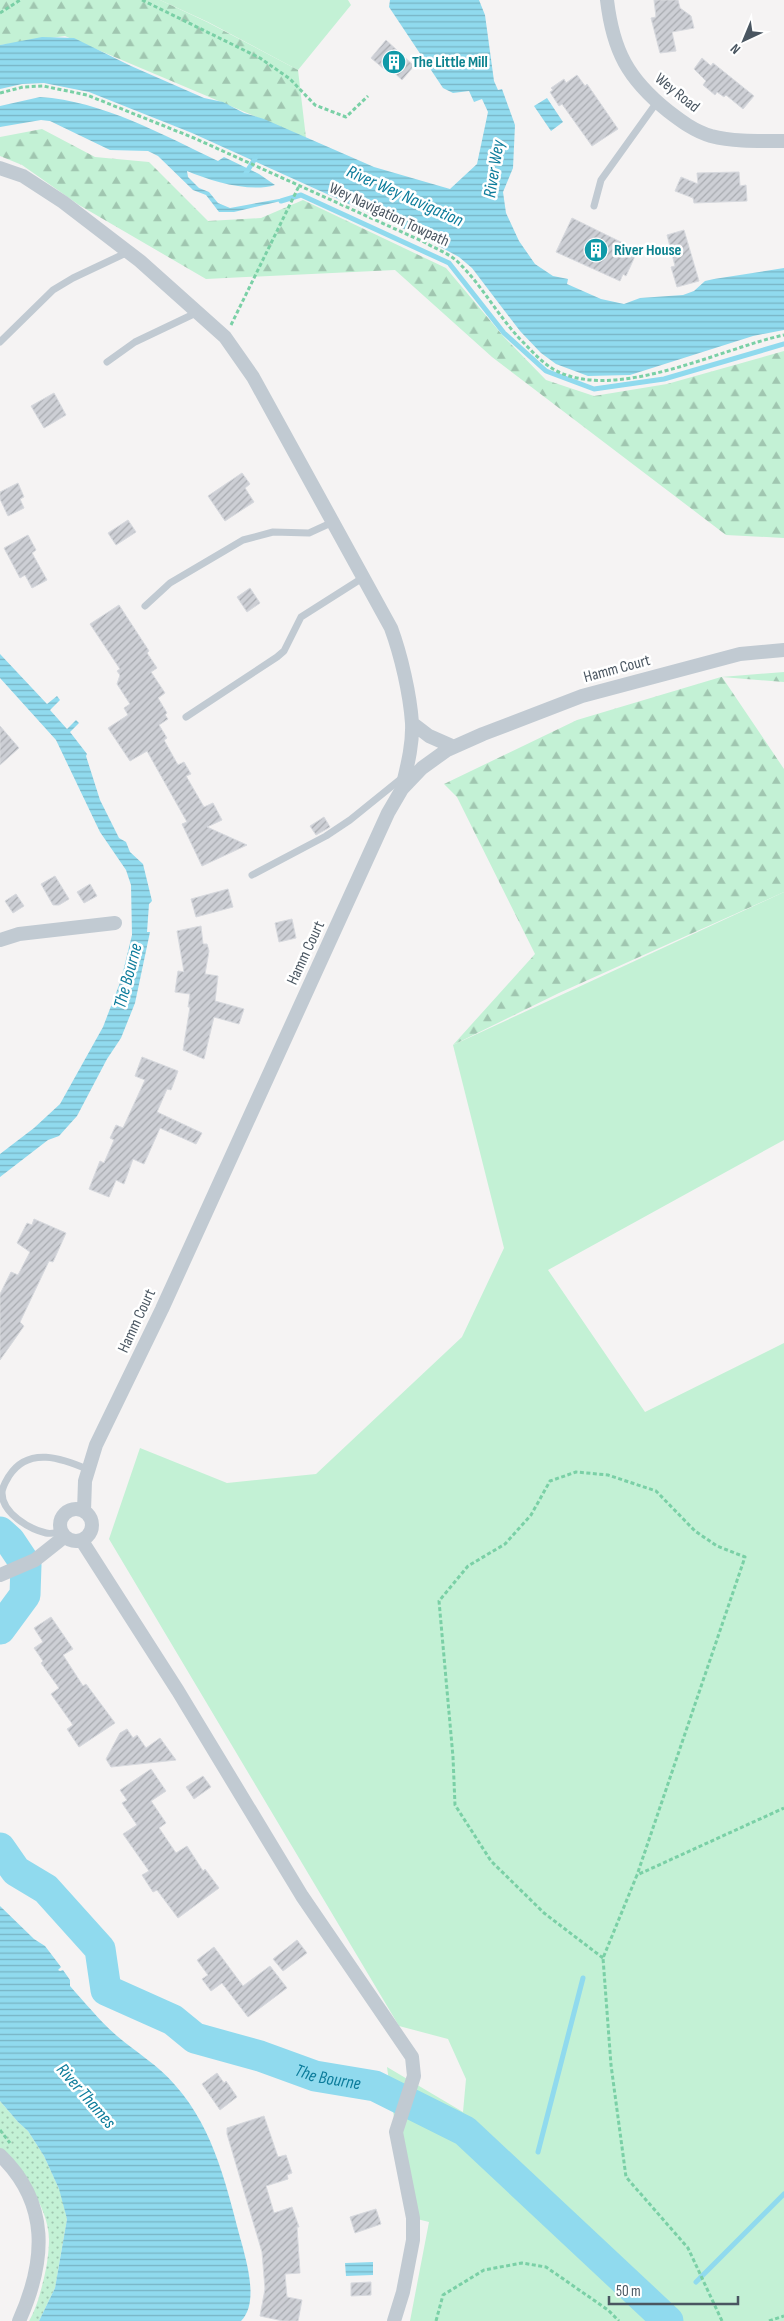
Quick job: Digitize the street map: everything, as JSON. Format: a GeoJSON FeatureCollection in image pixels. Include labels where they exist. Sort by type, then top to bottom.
{"type":"FeatureCollection","features":[{"type":"Feature","properties":{"kind":"street","name":"Wey Road"},"geometry":{"type":"LineString","coordinates":[[607,0],[609,20],[619,54],[634,78],[657,102],[686,125],[711,136],[754,141],[784,141]]}},
{"type":"Feature","properties":{"kind":"street"},"geometry":{"type":"LineString","coordinates":[[0,168],[23,176],[63,202],[128,252],[225,337],[253,377],[364,577],[391,628],[400,652],[412,723],[410,756],[403,783]]}},
{"type":"Feature","properties":{"kind":"street","name":"Hamm Court"},"geometry":{"type":"LineString","coordinates":[[84,1511],[85,1481],[96,1445],[162,1309],[403,783],[454,747],[582,696],[740,654],[784,650]]}},
{"type":"Feature","properties":{"kind":"street"},"geometry":{"type":"LineString","coordinates":[[412,723],[429,736],[454,747]]}},
{"type":"Feature","properties":{"kind":"street"},"geometry":{"type":"LineString","coordinates":[[0,940],[19,934],[115,923]]}},
{"type":"Feature","properties":{"kind":"street"},"geometry":{"type":"LineString","coordinates":[[78,1509],[89,1514],[93,1526],[87,1538],[82,1541],[69,1541],[63,1535],[60,1521],[67,1512],[78,1509]]}},
{"type":"Feature","properties":{"kind":"street"},"geometry":{"type":"LineString","coordinates":[[3,1573],[35,1560],[63,1535]]}},
{"type":"Feature","properties":{"kind":"street"},"geometry":{"type":"LineString","coordinates":[[82,1541],[178,1690],[302,1896],[412,2058],[414,2076],[396,2132],[413,2218],[413,2240],[403,2292],[394,2321]]}},
{"type":"Feature","properties":{"kind":"street"},"geometry":{"type":"LineString","coordinates":[[0,2155],[13,2167],[25,2185],[34,2206],[39,2229],[38,2264],[29,2300],[19,2321]]}},
{"type":"Feature","properties":{"kind":"lane"},"geometry":{"type":"LineString","coordinates":[[594,206],[601,180],[657,102]]}},
{"type":"Feature","properties":{"kind":"lane"},"geometry":{"type":"LineString","coordinates":[[0,342],[53,290],[99,264],[128,252]]}},
{"type":"Feature","properties":{"kind":"lane"},"geometry":{"type":"LineString","coordinates":[[107,362],[135,342],[198,312]]}},
{"type":"Feature","properties":{"kind":"lane"},"geometry":{"type":"LineString","coordinates":[[144,606],[170,583],[243,540],[273,532],[308,533],[334,522]]}},
{"type":"Feature","properties":{"kind":"lane"},"geometry":{"type":"LineString","coordinates":[[186,717],[277,657],[284,651],[301,617],[364,577]]}},
{"type":"Feature","properties":{"kind":"lane"},"geometry":{"type":"LineString","coordinates":[[252,875],[326,836],[403,783]]}},
{"type":"Feature","properties":{"kind":"lane"},"geometry":{"type":"LineString","coordinates":[[63,1535],[47,1533],[32,1528],[10,1511],[3,1499],[2,1492],[5,1483],[15,1466],[31,1458],[57,1458],[88,1470]]}},
{"type":"Feature","properties":{"kind":"path"},"geometry":{"type":"LineString","coordinates":[[0,13],[20,0]]}},
{"type":"Feature","properties":{"kind":"path"},"geometry":{"type":"LineString","coordinates":[[142,0],[260,58],[290,79],[315,105],[346,118],[368,96]]}},
{"type":"Feature","properties":{"kind":"path","name":"Wey Navigation Towpath"},"geometry":{"type":"LineString","coordinates":[[0,93],[23,87],[43,86],[87,95],[194,138],[424,242],[456,260],[485,292],[516,334],[538,357],[553,369],[587,381],[661,373],[755,341],[784,335]]}},
{"type":"Feature","properties":{"kind":"path"},"geometry":{"type":"LineString","coordinates":[[225,337],[299,186]]}},
{"type":"Feature","properties":{"kind":"path"},"geometry":{"type":"LineString","coordinates":[[603,1958],[544,1913],[491,1861],[455,1805],[453,1757],[439,1601],[468,1566],[505,1544],[531,1515],[550,1481],[576,1472],[608,1475],[656,1491],[695,1532],[717,1546],[745,1556],[637,1875],[603,1958],[610,2064],[626,2177],[688,2248],[722,2321]]}},
{"type":"Feature","properties":{"kind":"path"},"geometry":{"type":"LineString","coordinates":[[637,1875],[784,1808]]}},
{"type":"Feature","properties":{"kind":"path"},"geometry":{"type":"LineString","coordinates":[[436,2321],[443,2295],[484,2270],[522,2263],[546,2266],[608,2310],[619,2321]]}},
{"type":"Feature","properties":{"kind":"path"},"geometry":{"type":"LineString","coordinates":[[769,2321],[784,2316]]}},
{"type":"Feature","properties":{"kind":"green space"},"geometry":{"type":"Polygon","coordinates":[[[0,0],[160,0],[207,22],[298,70],[306,138],[65,36],[0,45],[0,0]]]}},
{"type":"Feature","properties":{"kind":"green space"},"geometry":{"type":"Polygon","coordinates":[[[160,0],[348,0],[351,5],[298,70],[208,22],[160,0]]]}},
{"type":"Feature","properties":{"kind":"green space"},"geometry":{"type":"Polygon","coordinates":[[[42,129],[95,157],[149,162],[208,221],[261,218],[303,200],[446,268],[504,337],[546,380],[594,396],[667,384],[784,351],[784,538],[726,535],[492,357],[395,270],[206,279],[79,205],[22,165],[0,156],[0,137],[42,129]]]}},
{"type":"Feature","properties":{"kind":"green space"},"geometry":{"type":"Polygon","coordinates":[[[784,672],[784,682],[722,677],[784,769],[784,892],[559,993],[453,1045],[535,954],[457,797],[444,784],[577,720],[721,677],[784,672]]]}},
{"type":"Feature","properties":{"kind":"green space"},"geometry":{"type":"Polygon","coordinates":[[[784,892],[784,1140],[548,1270],[645,1412],[784,1343],[784,2321],[410,2321],[429,2222],[413,2218],[396,2132],[387,2067],[463,2112],[466,2079],[448,2039],[399,2026],[109,1539],[140,1448],[227,1483],[316,1474],[462,1337],[504,1248],[453,1045],[784,892]]]}},
{"type":"Feature","properties":{"kind":"green space"},"geometry":{"type":"Polygon","coordinates":[[[0,2101],[28,2131],[44,2156],[60,2191],[67,2219],[55,2288],[39,2321],[29,2321],[38,2300],[46,2269],[49,2244],[47,2226],[39,2202],[32,2190],[0,2148],[0,2101]]]}},
{"type":"Feature","properties":{"kind":"water"},"geometry":{"type":"Polygon","coordinates":[[[390,0],[479,0],[485,15],[494,81],[498,90],[502,89],[515,125],[513,168],[503,192],[506,213],[519,241],[535,264],[553,276],[568,279],[567,284],[601,299],[624,304],[640,298],[683,295],[694,291],[705,281],[784,268],[784,330],[753,336],[630,375],[588,376],[556,364],[541,353],[520,331],[472,268],[459,257],[424,238],[192,133],[89,92],[44,83],[22,84],[0,89],[0,45],[42,37],[74,38],[131,66],[204,98],[223,102],[244,113],[264,119],[374,167],[450,189],[477,164],[488,112],[482,99],[474,102],[469,91],[453,93],[443,88],[389,7],[390,0]]]}},
{"type":"Feature","properties":{"kind":"water"},"geometry":{"type":"Polygon","coordinates":[[[40,97],[87,105],[110,112],[154,130],[218,161],[224,157],[259,174],[275,185],[254,188],[242,187],[207,179],[187,171],[188,177],[199,188],[209,192],[218,203],[230,208],[279,199],[281,201],[234,212],[219,212],[206,195],[193,190],[158,156],[148,151],[110,150],[50,121],[41,120],[0,127],[0,106],[40,97]]]}},
{"type":"Feature","properties":{"kind":"water"},"geometry":{"type":"Polygon","coordinates":[[[547,98],[563,122],[551,131],[534,106],[547,98]]]}},
{"type":"Feature","properties":{"kind":"water"},"geometry":{"type":"Polygon","coordinates":[[[0,654],[47,704],[57,696],[60,700],[50,710],[67,729],[76,720],[79,723],[70,732],[87,754],[86,756],[100,800],[119,838],[126,842],[130,852],[143,864],[152,901],[149,904],[147,932],[150,932],[135,1003],[121,1038],[107,1059],[77,1116],[59,1136],[48,1140],[0,1177],[0,1154],[34,1128],[60,1104],[103,1027],[121,980],[132,935],[131,885],[126,870],[100,832],[56,740],[0,678],[0,654]]]}},
{"type":"Feature","properties":{"kind":"water"},"geometry":{"type":"Polygon","coordinates":[[[0,1523],[25,1549],[29,1561],[16,1566],[12,1555],[0,1541],[0,1523]]]}},
{"type":"Feature","properties":{"kind":"water","name":"River Thames"},"geometry":{"type":"Polygon","coordinates":[[[0,1906],[34,1939],[45,1946],[61,1967],[58,1970],[63,1970],[70,1980],[70,1986],[93,2012],[117,2036],[169,2078],[201,2122],[225,2183],[247,2265],[250,2296],[246,2314],[241,2321],[39,2321],[55,2288],[67,2219],[59,2189],[44,2156],[28,2131],[0,2101],[0,1906]]]}},
{"type":"Feature","properties":{"kind":"water"},"geometry":{"type":"Polygon","coordinates":[[[373,2262],[373,2275],[346,2276],[345,2263],[373,2262]]]}},
{"type":"Feature","properties":{"kind":"building"},"geometry":{"type":"Polygon","coordinates":[[[654,0],[678,0],[680,8],[691,16],[694,28],[672,32],[676,51],[660,53],[651,18],[656,17],[654,0]]]}},
{"type":"Feature","properties":{"kind":"building","name":"The Little Mill"},"geometry":{"type":"Polygon","coordinates":[[[386,40],[414,66],[402,80],[387,66],[384,69],[371,58],[386,40]]]}},
{"type":"Feature","properties":{"kind":"building"},"geometry":{"type":"Polygon","coordinates":[[[702,58],[711,66],[713,63],[754,96],[743,109],[726,95],[724,97],[717,92],[715,95],[703,85],[706,81],[694,69],[702,58]]]}},
{"type":"Feature","properties":{"kind":"building"},"geometry":{"type":"Polygon","coordinates":[[[577,75],[585,86],[587,84],[618,129],[592,146],[562,104],[559,106],[550,92],[553,90],[551,88],[564,79],[566,83],[577,75]]]}},
{"type":"Feature","properties":{"kind":"building"},"geometry":{"type":"Polygon","coordinates":[[[739,172],[740,186],[746,185],[747,201],[694,203],[693,198],[675,191],[681,177],[698,184],[697,173],[739,172]]]}},
{"type":"Feature","properties":{"kind":"building","name":"River House"},"geometry":{"type":"Polygon","coordinates":[[[572,218],[635,249],[633,253],[636,254],[626,276],[623,274],[620,281],[556,252],[572,218]]]}},
{"type":"Feature","properties":{"kind":"building"},"geometry":{"type":"Polygon","coordinates":[[[684,230],[699,281],[677,287],[671,267],[675,266],[667,235],[684,230]]]}},
{"type":"Feature","properties":{"kind":"building"},"geometry":{"type":"Polygon","coordinates":[[[54,393],[66,415],[44,428],[31,406],[54,393]]]}},
{"type":"Feature","properties":{"kind":"building"},"geometry":{"type":"Polygon","coordinates":[[[242,473],[250,484],[245,488],[254,502],[225,521],[208,496],[242,473]]]}},
{"type":"Feature","properties":{"kind":"building"},"geometry":{"type":"Polygon","coordinates":[[[18,483],[24,497],[20,499],[24,508],[8,516],[0,499],[0,492],[18,483]]]}},
{"type":"Feature","properties":{"kind":"building"},"geometry":{"type":"Polygon","coordinates":[[[128,520],[136,532],[116,545],[108,533],[128,520]]]}},
{"type":"Feature","properties":{"kind":"building"},"geometry":{"type":"Polygon","coordinates":[[[28,535],[36,550],[32,553],[47,580],[32,588],[25,575],[20,578],[4,548],[28,535]]]}},
{"type":"Feature","properties":{"kind":"building"},"geometry":{"type":"Polygon","coordinates":[[[250,588],[260,603],[247,612],[237,597],[250,588]]]}},
{"type":"Feature","properties":{"kind":"building"},"geometry":{"type":"Polygon","coordinates":[[[119,605],[149,651],[147,653],[157,668],[151,672],[165,693],[158,698],[167,713],[165,715],[168,719],[159,725],[167,738],[164,740],[178,765],[184,762],[191,774],[186,776],[204,807],[213,803],[222,820],[207,827],[247,845],[202,866],[182,824],[187,822],[147,751],[130,761],[108,728],[128,715],[124,708],[130,704],[117,684],[120,675],[117,671],[120,669],[90,624],[119,605]]]}},
{"type":"Feature","properties":{"kind":"building"},"geometry":{"type":"Polygon","coordinates":[[[0,726],[19,748],[0,765],[0,726]]]}},
{"type":"Feature","properties":{"kind":"building"},"geometry":{"type":"Polygon","coordinates":[[[324,817],[330,827],[316,835],[310,826],[324,817]]]}},
{"type":"Feature","properties":{"kind":"building"},"geometry":{"type":"Polygon","coordinates":[[[55,876],[69,899],[59,905],[53,905],[41,884],[55,876]]]}},
{"type":"Feature","properties":{"kind":"building"},"geometry":{"type":"Polygon","coordinates":[[[90,884],[97,896],[84,903],[77,892],[90,884]]]}},
{"type":"Feature","properties":{"kind":"building"},"geometry":{"type":"Polygon","coordinates":[[[228,889],[233,907],[196,917],[191,899],[228,889]]]}},
{"type":"Feature","properties":{"kind":"building"},"geometry":{"type":"Polygon","coordinates":[[[16,894],[24,906],[13,913],[5,901],[16,894]]]}},
{"type":"Feature","properties":{"kind":"building"},"geometry":{"type":"Polygon","coordinates":[[[292,919],[296,938],[279,942],[275,923],[292,919]]]}},
{"type":"Feature","properties":{"kind":"building"},"geometry":{"type":"Polygon","coordinates":[[[201,926],[203,944],[207,944],[209,951],[205,974],[218,976],[215,1001],[244,1009],[239,1024],[214,1017],[204,1059],[183,1050],[190,1007],[188,1007],[190,994],[175,992],[178,971],[184,972],[177,931],[201,926]]]}},
{"type":"Feature","properties":{"kind":"building"},"geometry":{"type":"Polygon","coordinates":[[[142,1057],[178,1071],[171,1090],[167,1089],[157,1112],[202,1133],[196,1144],[160,1128],[144,1164],[133,1159],[124,1184],[116,1180],[109,1197],[89,1189],[100,1161],[104,1163],[114,1140],[110,1138],[116,1125],[123,1128],[145,1080],[135,1076],[142,1057]]]}},
{"type":"Feature","properties":{"kind":"building"},"geometry":{"type":"Polygon","coordinates":[[[34,1219],[66,1233],[53,1262],[49,1261],[20,1322],[24,1326],[0,1360],[0,1294],[11,1272],[18,1275],[30,1252],[17,1243],[27,1223],[32,1225],[34,1219]]]}},
{"type":"Feature","properties":{"kind":"building"},"geometry":{"type":"Polygon","coordinates":[[[51,1617],[73,1649],[63,1655],[83,1686],[86,1684],[115,1723],[79,1747],[67,1729],[73,1725],[51,1694],[59,1688],[41,1663],[43,1661],[34,1648],[43,1642],[34,1628],[51,1617]]]}},
{"type":"Feature","properties":{"kind":"building"},"geometry":{"type":"Polygon","coordinates":[[[127,1729],[133,1738],[137,1735],[146,1748],[160,1738],[176,1760],[111,1767],[106,1759],[120,1733],[127,1729]]]}},
{"type":"Feature","properties":{"kind":"building"},"geometry":{"type":"Polygon","coordinates":[[[151,1769],[166,1791],[151,1801],[166,1823],[159,1828],[176,1853],[187,1846],[203,1871],[205,1869],[219,1888],[178,1918],[157,1890],[153,1892],[142,1875],[149,1871],[123,1834],[137,1825],[122,1803],[127,1800],[120,1790],[151,1769]]]}},
{"type":"Feature","properties":{"kind":"building"},"geometry":{"type":"Polygon","coordinates":[[[203,1776],[211,1787],[194,1799],[186,1787],[203,1776]]]}},
{"type":"Feature","properties":{"kind":"building"},"geometry":{"type":"Polygon","coordinates":[[[297,1940],[307,1953],[283,1971],[273,1959],[297,1940]]]}},
{"type":"Feature","properties":{"kind":"building"},"geometry":{"type":"Polygon","coordinates":[[[214,1947],[243,1986],[270,1966],[287,1988],[248,2017],[222,1983],[211,1991],[202,1979],[208,1975],[197,1960],[214,1947]]]}},
{"type":"Feature","properties":{"kind":"building"},"geometry":{"type":"Polygon","coordinates":[[[217,2073],[224,2083],[226,2081],[237,2097],[220,2110],[202,2084],[217,2073]]]}},
{"type":"Feature","properties":{"kind":"building"},"geometry":{"type":"Polygon","coordinates":[[[264,2116],[278,2157],[286,2155],[292,2173],[287,2175],[288,2179],[266,2186],[274,2213],[292,2207],[299,2227],[297,2227],[300,2273],[285,2274],[287,2297],[302,2300],[298,2321],[283,2321],[260,2316],[265,2289],[262,2252],[227,2134],[227,2128],[264,2116]]]}},
{"type":"Feature","properties":{"kind":"building"},"geometry":{"type":"Polygon","coordinates":[[[376,2209],[381,2224],[355,2233],[350,2217],[376,2209]]]}},
{"type":"Feature","properties":{"kind":"building"},"geometry":{"type":"Polygon","coordinates":[[[371,2282],[371,2295],[351,2296],[351,2283],[371,2282]]]}},
{"type":"Feature","properties":{"kind":"waterway"},"geometry":{"type":"LineString","coordinates":[[246,173],[256,157]]}},
{"type":"Feature","properties":{"kind":"waterway"},"geometry":{"type":"LineString","coordinates":[[281,201],[301,195],[449,263],[504,333],[546,371],[594,389],[664,379],[784,344]]}},
{"type":"Feature","properties":{"kind":"waterway","name":"The Bourne"},"geometry":{"type":"LineString","coordinates":[[0,1532],[10,1541],[26,1565],[25,1595],[0,1629]]}},
{"type":"Feature","properties":{"kind":"waterway","name":"The Bourne"},"geometry":{"type":"LineString","coordinates":[[0,1848],[16,1871],[46,1889],[100,1949],[106,1990],[173,2020],[195,2038],[260,2056],[315,2076],[375,2086],[465,2131],[668,2321]]}},
{"type":"Feature","properties":{"kind":"waterway"},"geometry":{"type":"LineString","coordinates":[[538,2152],[583,1978]]}},
{"type":"Feature","properties":{"kind":"waterway"},"geometry":{"type":"LineString","coordinates":[[696,2282],[784,2194]]}},
{"type":"Feature","properties":{"kind":"place","name":"The Little Mill"},"geometry":{"type":"Point","coordinates":[394,62]}},
{"type":"Feature","properties":{"kind":"place","name":"River House"},"geometry":{"type":"Point","coordinates":[596,250]}},
{"type":"Feature","properties":{"kind":"water label","name":"River Wey"},"geometry":{"type":"Point","coordinates":[494,169]}},
{"type":"Feature","properties":{"kind":"water label","name":"River Wey Navigation"},"geometry":{"type":"Point","coordinates":[405,196]}}]}
